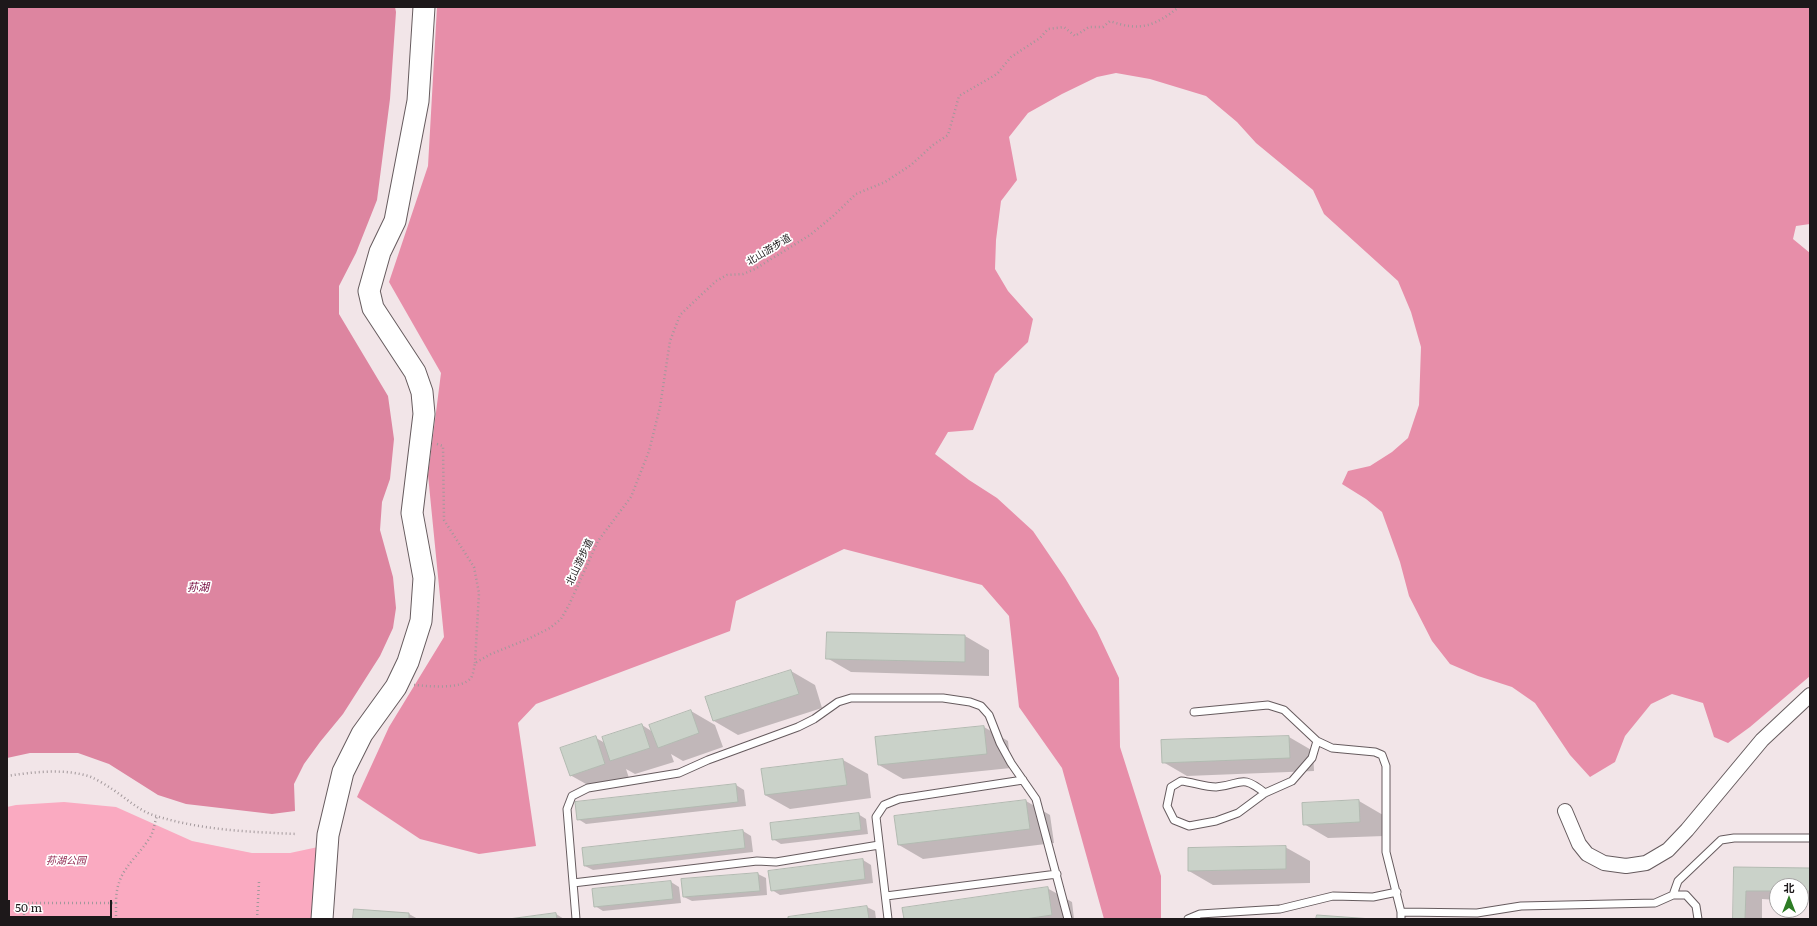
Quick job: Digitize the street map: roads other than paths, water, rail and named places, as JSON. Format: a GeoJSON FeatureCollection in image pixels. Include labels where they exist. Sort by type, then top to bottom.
{"type":"FeatureCollection","features":[{"type":"Feature","properties":{"kind":"main road"},"geometry":{"type":"LineString","coordinates":[[322,919],[328,835],[343,772],[362,734],[396,687],[408,662],[421,621],[424,578],[412,513],[424,414],[422,392],[415,372],[373,308],[368,291],[380,252],[395,221],[418,101],[424,7]]}},
{"type":"Feature","properties":{"kind":"street"},"geometry":{"type":"LineString","coordinates":[[1565,811],[1579,844],[1587,854],[1604,863],[1626,866],[1646,863],[1668,850],[1687,830],[1762,740],[1810,694]]}},
{"type":"Feature","properties":{"kind":"lane"},"geometry":{"type":"LineString","coordinates":[[576,919],[566,809],[572,796],[588,788],[679,773],[708,760],[798,727],[814,719],[838,702],[851,698],[943,698],[970,702],[981,706],[989,716],[1000,743],[1011,763],[1036,799],[1068,919]]}},
{"type":"Feature","properties":{"kind":"lane"},"geometry":{"type":"LineString","coordinates":[[1194,712],[1268,705],[1284,710],[1317,741],[1332,748],[1375,752],[1382,755],[1386,766],[1386,852],[1401,916],[1478,913],[1521,906],[1655,903],[1673,895],[1686,895],[1696,906],[1698,919]]}},
{"type":"Feature","properties":{"kind":"lane"},"geometry":{"type":"LineString","coordinates":[[1265,792],[1252,783],[1239,781],[1215,787],[1181,781],[1171,787],[1167,806],[1174,820],[1189,826],[1216,821],[1238,813],[1265,792],[1292,780],[1312,758],[1317,741]]}},
{"type":"Feature","properties":{"kind":"lane"},"geometry":{"type":"LineString","coordinates":[[888,919],[876,817],[884,805],[899,799],[1023,780]]}},
{"type":"Feature","properties":{"kind":"lane"},"geometry":{"type":"LineString","coordinates":[[1673,895],[1678,881],[1722,840],[1734,838],[1810,838]]}},
{"type":"Feature","properties":{"kind":"lane"},"geometry":{"type":"LineString","coordinates":[[573,883],[757,861],[776,862],[879,845]]}},
{"type":"Feature","properties":{"kind":"lane"},"geometry":{"type":"LineString","coordinates":[[886,896],[1056,874]]}},
{"type":"Feature","properties":{"kind":"lane"},"geometry":{"type":"LineString","coordinates":[[1188,919],[1200,914],[1280,909],[1333,896],[1373,897],[1396,892]]}},
{"type":"Feature","properties":{"kind":"water","name":"荪湖"},"geometry":{"type":"Polygon","coordinates":[[[7,7],[395,7],[396,12],[390,99],[377,200],[356,253],[339,286],[339,314],[388,396],[394,439],[390,479],[382,502],[380,530],[393,577],[396,608],[393,628],[380,656],[343,714],[304,764],[294,784],[295,811],[272,814],[186,804],[158,795],[109,764],[78,753],[30,753],[7,758],[7,7]]]}},
{"type":"Feature","properties":{"kind":"park label","name":"荪湖公园"},"geometry":{"type":"Point","coordinates":[66,861]}}]}
